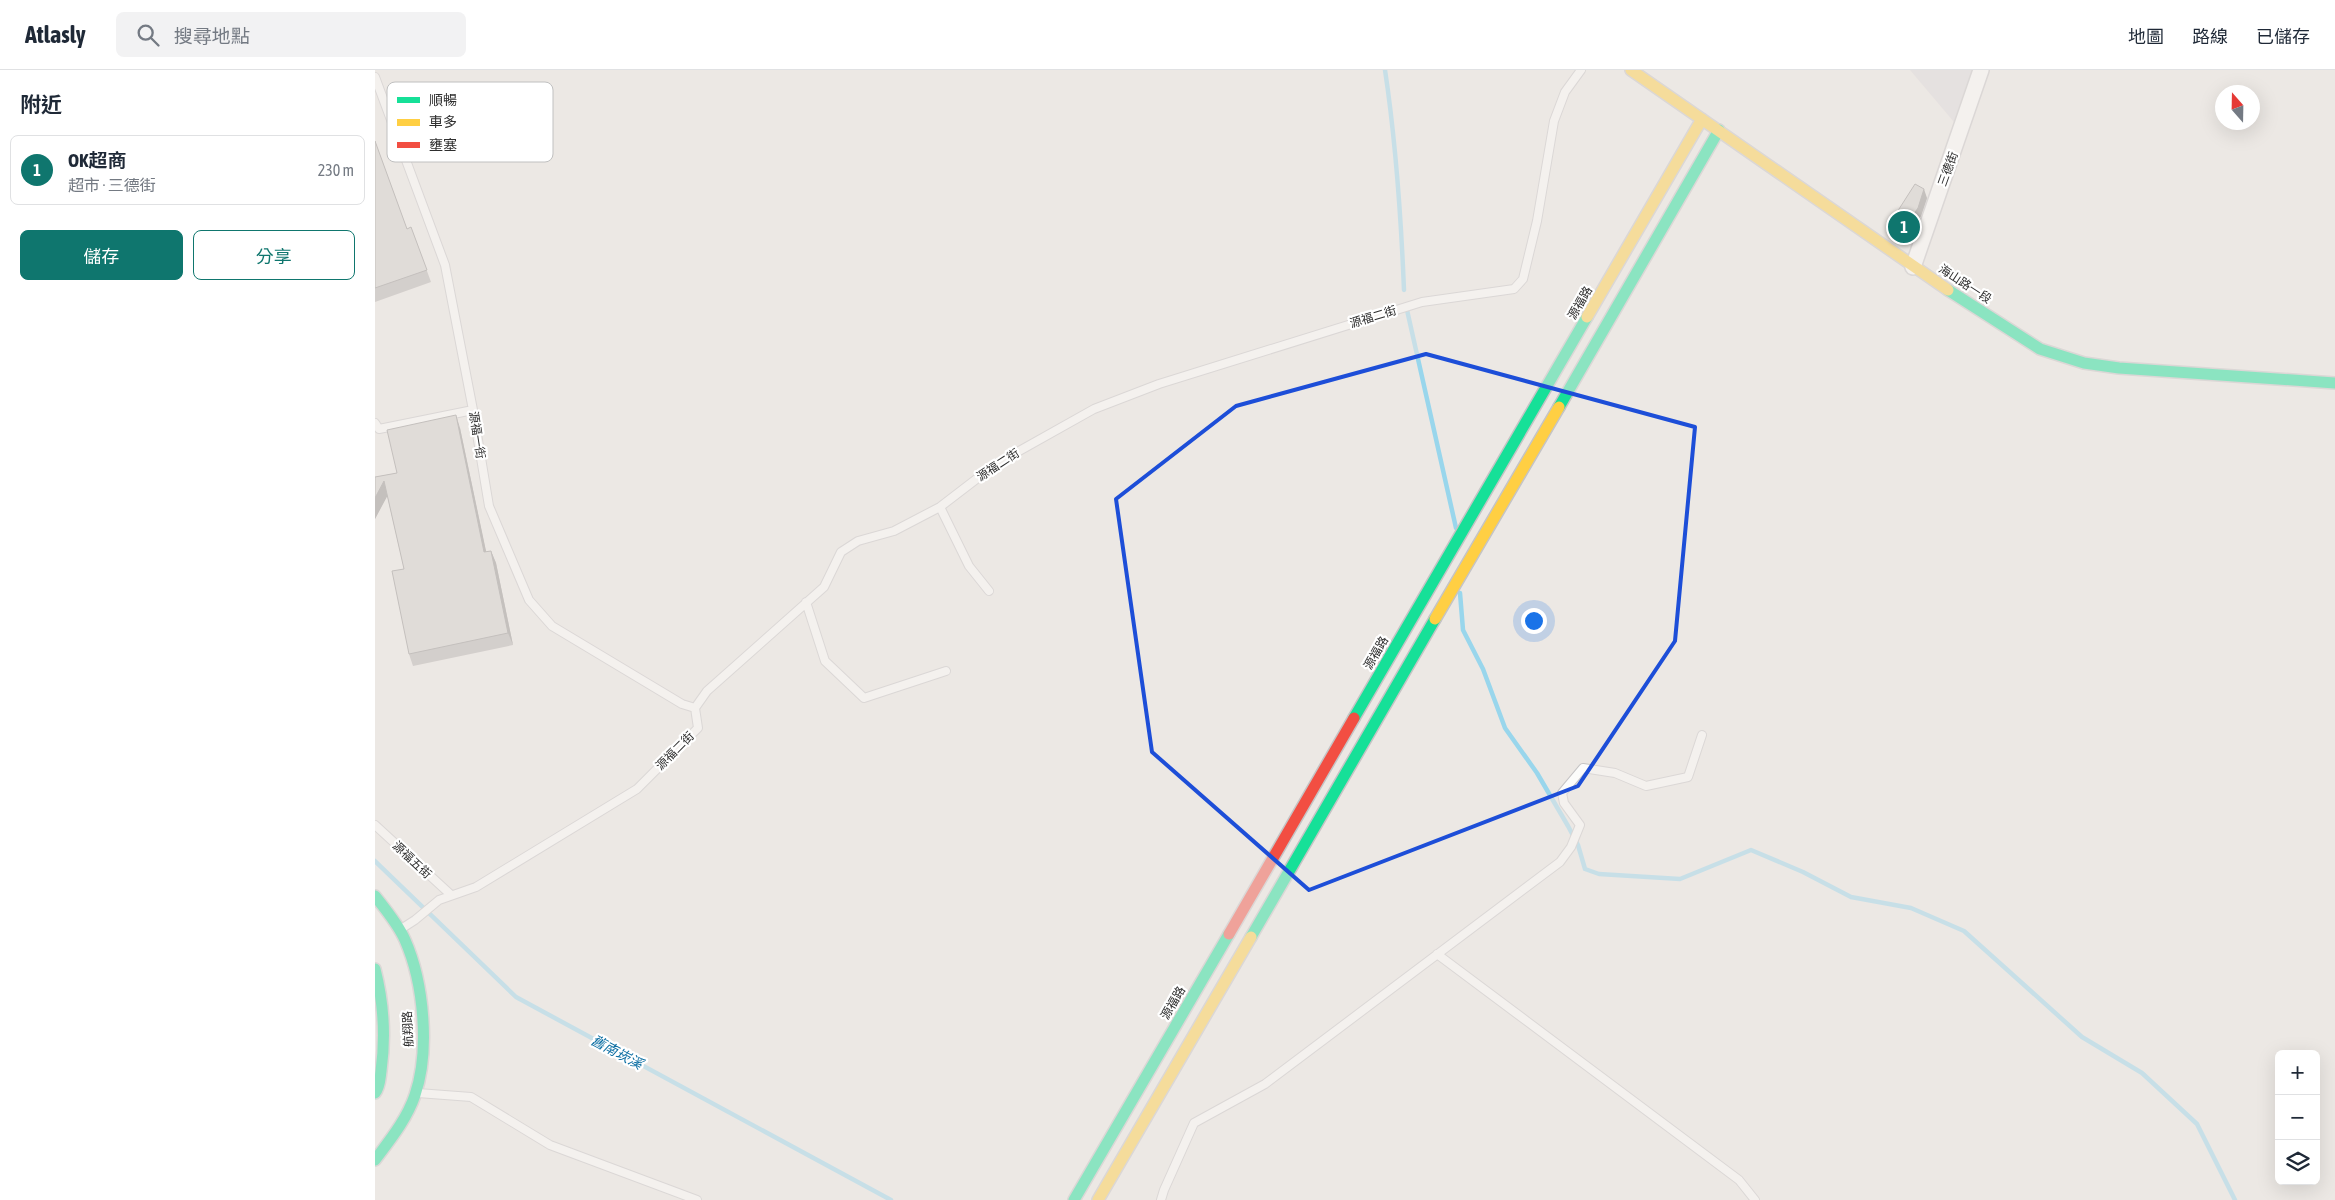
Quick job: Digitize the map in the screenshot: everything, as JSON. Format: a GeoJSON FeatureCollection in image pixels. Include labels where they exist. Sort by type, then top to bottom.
{"type":"FeatureCollection","features":[{"type":"Feature","properties":{"kind":"street","name":"海山路一段"},"geometry":{"type":"LineString","coordinates":[[1631,70],[1913,267],[2040,349],[2084,363],[2119,368],[2335,382]]}},
{"type":"Feature","properties":{"kind":"street","name":"三德街"},"geometry":{"type":"LineString","coordinates":[[1913,267],[1981,70]]}},
{"type":"Feature","properties":{"kind":"street","name":"源福路"},"geometry":{"type":"LineString","coordinates":[[1074,1200],[1702,119]]}},
{"type":"Feature","properties":{"kind":"street"},"geometry":{"type":"LineString","coordinates":[[1098,1200],[1719,130]]}},
{"type":"Feature","properties":{"kind":"street","name":"航翔路"},"geometry":{"type":"LineString","coordinates":[[375,896],[408,946],[418,981],[423,1050],[416,1093],[403,1123],[375,1160]]}},
{"type":"Feature","properties":{"kind":"street","name":"航翔路"},"geometry":{"type":"LineString","coordinates":[[375,969],[386,1011],[385,1045],[378,1089],[375,1093]]}},
{"type":"Feature","properties":{"kind":"lane","name":"源福二街"},"geometry":{"type":"LineString","coordinates":[[399,930],[415,920],[439,900],[450,894],[476,887],[637,789],[698,728],[695,708],[707,691],[824,587],[841,552],[858,541],[895,531],[940,507],[995,464],[1094,409],[1159,384],[1422,302],[1514,289],[1523,279],[1537,221],[1554,121],[1565,92],[1581,70]]}},
{"type":"Feature","properties":{"kind":"lane","name":"源福一街"},"geometry":{"type":"LineString","coordinates":[[375,77],[387,109]]}},
{"type":"Feature","properties":{"kind":"lane","name":"源福一街"},"geometry":{"type":"LineString","coordinates":[[407,162],[445,265],[473,410],[489,506],[529,600],[552,626],[683,704],[695,708]]}},
{"type":"Feature","properties":{"kind":"lane"},"geometry":{"type":"LineString","coordinates":[[375,423],[379,429],[473,410]]}},
{"type":"Feature","properties":{"kind":"lane"},"geometry":{"type":"LineString","coordinates":[[940,507],[969,566],[989,592]]}},
{"type":"Feature","properties":{"kind":"lane"},"geometry":{"type":"LineString","coordinates":[[806,602],[825,661],[864,698],[946,672]]}},
{"type":"Feature","properties":{"kind":"lane"},"geometry":{"type":"LineString","coordinates":[[1161,1200],[1194,1123],[1265,1084],[1560,862],[1571,847],[1580,827],[1574,815],[1564,803],[1562,793],[1583,768],[1615,773],[1646,786],[1687,777],[1702,735]]}},
{"type":"Feature","properties":{"kind":"lane","name":"源福五街"},"geometry":{"type":"LineString","coordinates":[[375,825],[450,894]]}},
{"type":"Feature","properties":{"kind":"lane"},"geometry":{"type":"LineString","coordinates":[[1437,954],[1739,1180],[1755,1200]]}},
{"type":"Feature","properties":{"kind":"lane"},"geometry":{"type":"LineString","coordinates":[[416,1093],[471,1097],[550,1145],[697,1200]]}},
{"type":"Feature","properties":{"kind":"highlighted area"},"geometry":{"type":"Polygon","coordinates":[[[1426,354],[1695,427],[1675,641],[1578,786],[1309,890],[1152,752],[1116,499],[1236,406],[1426,354]]]}},
{"type":"Feature","properties":{"kind":"shaded area"},"geometry":{"type":"Polygon","coordinates":[[[1910,70],[1972,70],[1954,122],[1910,70]]]}},
{"type":"Feature","properties":{"kind":"building"},"geometry":{"type":"Polygon","coordinates":[[[375,141],[407,229],[411,227],[427,270],[375,288],[375,141]]]}},
{"type":"Feature","properties":{"kind":"building"},"geometry":{"type":"Polygon","coordinates":[[[1915,184],[1924,189],[1918,208],[1904,228],[1892,220],[1915,184]]]}},
{"type":"Feature","properties":{"kind":"building"},"geometry":{"type":"Polygon","coordinates":[[[456,415],[484,552],[491,551],[508,633],[409,654],[392,571],[404,569],[384,481],[375,498],[375,477],[397,473],[387,430],[456,415]]]}},
{"type":"Feature","properties":{"kind":"waterway"},"geometry":{"type":"LineString","coordinates":[[1385,70],[1397,180],[1404,290]]}},
{"type":"Feature","properties":{"kind":"waterway"},"geometry":{"type":"LineString","coordinates":[[1407,310],[1456,528]]}},
{"type":"Feature","properties":{"kind":"waterway"},"geometry":{"type":"LineString","coordinates":[[1460,593],[1463,630],[1483,669],[1505,728],[1537,773],[1568,826],[1578,845],[1585,869],[1599,874],[1680,879],[1751,850],[1803,872],[1851,897],[1911,908],[1964,931],[2082,1037],[2142,1073],[2197,1124],[2235,1200]]}},
{"type":"Feature","properties":{"kind":"waterway","name":"舊南崁溪"},"geometry":{"type":"LineString","coordinates":[[375,861],[516,997],[891,1200]]}},
{"type":"Feature","properties":{"kind":"traffic: fast"},"geometry":{"type":"LineString","coordinates":[[1559,407],[1719,130]]}},
{"type":"Feature","properties":{"kind":"traffic: fast"},"geometry":{"type":"LineString","coordinates":[[1948,290],[2040,349],[2084,363],[2119,368],[2335,383]]}},
{"type":"Feature","properties":{"kind":"traffic: fast"},"geometry":{"type":"LineString","coordinates":[[1354,718],[1587,317]]}},
{"type":"Feature","properties":{"kind":"traffic: fast"},"geometry":{"type":"LineString","coordinates":[[1251,937],[1435,619]]}},
{"type":"Feature","properties":{"kind":"traffic: fast"},"geometry":{"type":"LineString","coordinates":[[375,896],[399,928],[405,940],[417,976],[423,1017],[420,1077],[412,1104],[398,1129],[375,1160]]}},
{"type":"Feature","properties":{"kind":"traffic: fast"},"geometry":{"type":"LineString","coordinates":[[1074,1200],[1229,934]]}},
{"type":"Feature","properties":{"kind":"traffic: fast"},"geometry":{"type":"LineString","coordinates":[[375,969],[382,1007],[384,1032],[380,1079],[375,1093]]}},
{"type":"Feature","properties":{"kind":"traffic: slow"},"geometry":{"type":"LineString","coordinates":[[1631,70],[1948,290]]}},
{"type":"Feature","properties":{"kind":"traffic: slow"},"geometry":{"type":"LineString","coordinates":[[1587,317],[1702,119]]}},
{"type":"Feature","properties":{"kind":"traffic: slow"},"geometry":{"type":"LineString","coordinates":[[1435,619],[1559,407]]}},
{"type":"Feature","properties":{"kind":"traffic: slow"},"geometry":{"type":"LineString","coordinates":[[1098,1200],[1251,937]]}},
{"type":"Feature","properties":{"kind":"traffic: jam"},"geometry":{"type":"LineString","coordinates":[[1229,934],[1354,718]]}},
{"type":"Feature","properties":{"kind":"place","name":"OK超商"},"geometry":{"type":"Point","coordinates":[1904,227]}}]}
